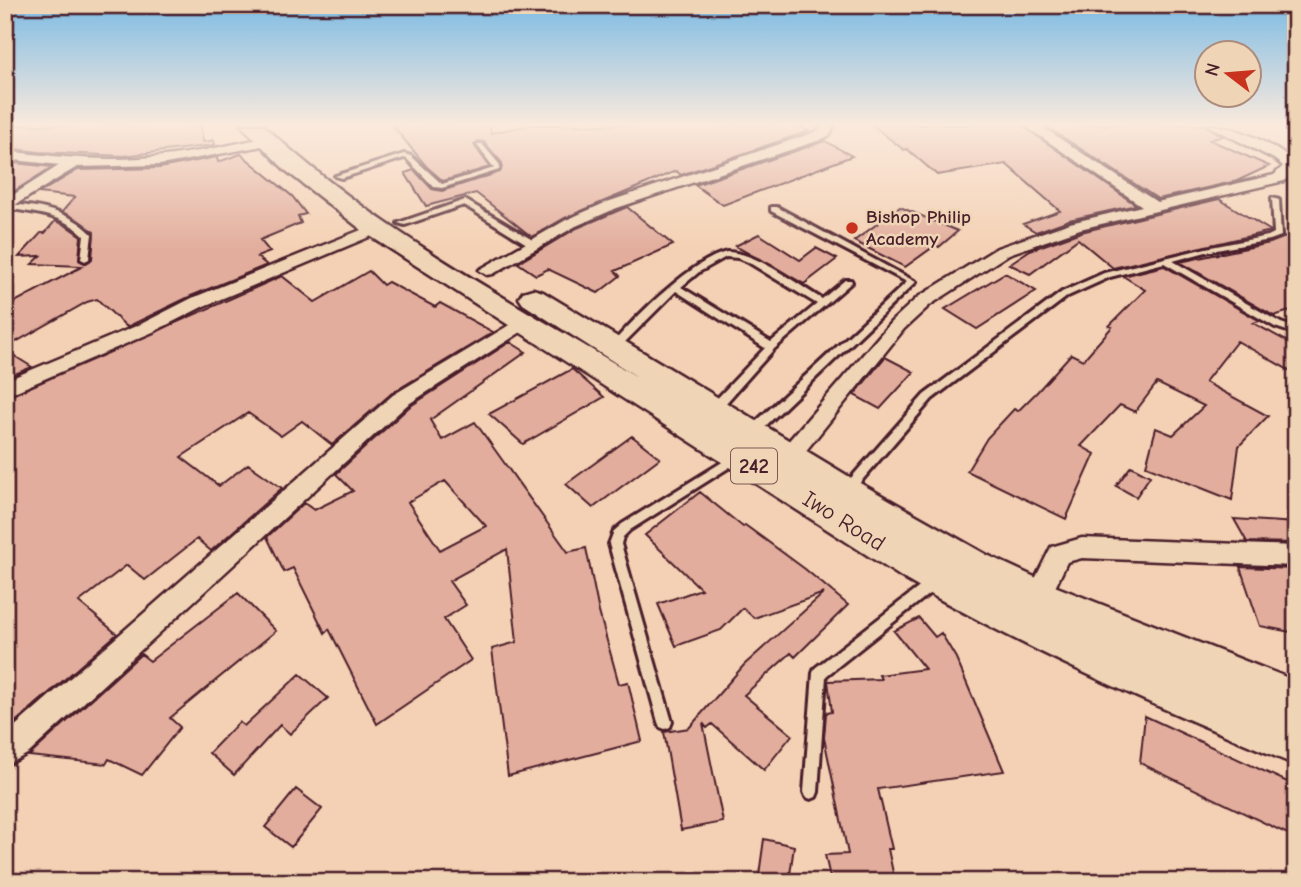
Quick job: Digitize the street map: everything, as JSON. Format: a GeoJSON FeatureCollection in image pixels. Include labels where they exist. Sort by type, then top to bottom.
{"type":"FeatureCollection","features":[{"type":"Feature","properties":{"kind":"main road","name":"Iwo Road"},"geometry":{"type":"LineString","coordinates":[[295,166],[389,226],[526,321],[744,445],[939,579],[1052,639],[1296,742]]}},
{"type":"Feature","properties":{"kind":"main road","name":"Iwo Road"},"geometry":{"type":"LineString","coordinates":[[324,166],[339,176],[389,226],[487,270],[713,410],[744,445],[788,457],[974,567],[1038,597],[1296,703]]}},
{"type":"Feature","properties":{"kind":"street"},"geometry":{"type":"LineString","coordinates":[[6,207],[68,166]]}},
{"type":"Feature","properties":{"kind":"street"},"geometry":{"type":"LineString","coordinates":[[487,270],[571,223],[612,205],[727,166]]}},
{"type":"Feature","properties":{"kind":"street"},"geometry":{"type":"LineString","coordinates":[[1093,166],[1156,208]]}},
{"type":"Feature","properties":{"kind":"street"},"geometry":{"type":"LineString","coordinates":[[788,457],[898,325],[924,301],[1003,251],[1034,238],[1075,226],[1279,178],[1288,172],[1290,166]]}},
{"type":"Feature","properties":{"kind":"street"},"geometry":{"type":"LineString","coordinates":[[5,389],[146,328],[198,302],[389,226]]}},
{"type":"Feature","properties":{"kind":"street"},"geometry":{"type":"LineString","coordinates":[[5,752],[19,743],[400,400],[526,321]]}},
{"type":"Feature","properties":{"kind":"street"},"geometry":{"type":"LineString","coordinates":[[1038,597],[1059,554],[1082,548],[1296,556]]}},
{"type":"Feature","properties":{"kind":"lane"},"geometry":{"type":"LineString","coordinates":[[339,176],[370,166]]}},
{"type":"Feature","properties":{"kind":"lane"},"geometry":{"type":"LineString","coordinates":[[418,166],[437,185],[448,186],[497,169],[498,166]]}},
{"type":"Feature","properties":{"kind":"lane"},"geometry":{"type":"LineString","coordinates":[[846,492],[928,397],[1065,294],[1108,275],[1270,238],[1278,234],[1275,200]]}},
{"type":"Feature","properties":{"kind":"lane"},"geometry":{"type":"LineString","coordinates":[[389,226],[465,202],[533,244]]}},
{"type":"Feature","properties":{"kind":"lane"},"geometry":{"type":"LineString","coordinates":[[6,207],[62,216],[78,222],[88,234],[85,259]]}},
{"type":"Feature","properties":{"kind":"lane"},"geometry":{"type":"LineString","coordinates":[[665,722],[615,544],[618,534],[744,445],[912,282],[774,209]]}},
{"type":"Feature","properties":{"kind":"lane"},"geometry":{"type":"LineString","coordinates":[[614,349],[675,287],[725,255],[740,255],[822,303]]}},
{"type":"Feature","properties":{"kind":"lane"},"geometry":{"type":"LineString","coordinates":[[1165,260],[1278,325],[1296,331]]}},
{"type":"Feature","properties":{"kind":"lane"},"geometry":{"type":"LineString","coordinates":[[713,410],[771,347],[848,282]]}},
{"type":"Feature","properties":{"kind":"lane"},"geometry":{"type":"LineString","coordinates":[[675,287],[771,347]]}},
{"type":"Feature","properties":{"kind":"lane"},"geometry":{"type":"LineString","coordinates":[[811,792],[820,673],[939,579]]}},
{"type":"Feature","properties":{"kind":"building"},"geometry":{"type":"Polygon","coordinates":[[[5,166],[52,167],[5,197],[5,166]]]}},
{"type":"Feature","properties":{"kind":"building"},"geometry":{"type":"Polygon","coordinates":[[[256,166],[292,196],[306,214],[298,216],[301,223],[260,240],[270,252],[257,257],[267,265],[191,296],[127,327],[97,299],[87,302],[5,348],[5,307],[83,266],[32,264],[41,256],[19,257],[41,233],[45,233],[55,221],[65,225],[81,236],[79,260],[86,263],[92,259],[94,232],[62,212],[75,197],[39,193],[78,170],[256,166]]]}},
{"type":"Feature","properties":{"kind":"building"},"geometry":{"type":"Polygon","coordinates":[[[426,166],[490,167],[443,181],[426,166]]]}},
{"type":"Feature","properties":{"kind":"building"},"geometry":{"type":"Polygon","coordinates":[[[501,166],[706,166],[681,175],[676,171],[565,218],[532,237],[476,193],[426,206],[405,173],[414,170],[432,189],[442,191],[500,172],[501,166]]]}},
{"type":"Feature","properties":{"kind":"building"},"geometry":{"type":"Polygon","coordinates":[[[750,166],[825,166],[723,205],[695,185],[750,166]]]}},
{"type":"Feature","properties":{"kind":"building"},"geometry":{"type":"Polygon","coordinates":[[[927,166],[991,166],[937,175],[927,166]]]}},
{"type":"Feature","properties":{"kind":"building"},"geometry":{"type":"Polygon","coordinates":[[[1009,166],[1081,166],[1136,205],[1069,220],[1036,232],[1023,224],[1060,211],[1009,166]]]}},
{"type":"Feature","properties":{"kind":"building"},"geometry":{"type":"Polygon","coordinates":[[[1108,166],[1268,166],[1237,181],[1158,199],[1108,166]]]}},
{"type":"Feature","properties":{"kind":"building"},"geometry":{"type":"Polygon","coordinates":[[[1219,199],[1271,231],[1113,268],[1078,239],[1030,274],[1009,264],[1030,250],[1081,232],[1219,199]]]}},
{"type":"Feature","properties":{"kind":"building"},"geometry":{"type":"Polygon","coordinates":[[[627,207],[673,245],[615,271],[620,276],[598,293],[548,269],[536,275],[518,263],[577,228],[627,207]]]}},
{"type":"Feature","properties":{"kind":"building"},"geometry":{"type":"Polygon","coordinates":[[[900,207],[958,231],[939,247],[936,245],[905,267],[854,241],[900,207]]]}},
{"type":"Feature","properties":{"kind":"building"},"geometry":{"type":"Polygon","coordinates":[[[1296,233],[1296,309],[1274,316],[1180,262],[1270,243],[1296,233]]]}},
{"type":"Feature","properties":{"kind":"building"},"geometry":{"type":"Polygon","coordinates":[[[759,234],[800,260],[816,248],[837,259],[804,284],[735,246],[759,234]]]}},
{"type":"Feature","properties":{"kind":"building"},"geometry":{"type":"Polygon","coordinates":[[[1164,266],[1260,321],[1253,323],[1296,346],[1296,374],[1237,341],[1205,382],[1268,416],[1239,446],[1232,500],[1146,466],[1156,428],[1173,435],[1204,406],[1157,383],[1135,412],[1120,405],[1081,446],[1095,454],[1066,519],[967,471],[987,438],[1014,409],[1018,411],[1071,354],[1083,360],[1112,327],[1109,326],[1145,290],[1123,276],[1164,266]]]}},
{"type":"Feature","properties":{"kind":"building"},"geometry":{"type":"Polygon","coordinates":[[[369,271],[383,285],[388,282],[435,307],[440,303],[493,332],[392,393],[332,445],[302,421],[281,436],[248,413],[181,457],[219,486],[248,464],[282,488],[211,551],[197,539],[145,580],[127,565],[79,602],[117,634],[5,731],[5,398],[282,276],[315,302],[369,271]]]}},
{"type":"Feature","properties":{"kind":"building"},"geometry":{"type":"Polygon","coordinates":[[[1005,273],[1036,291],[977,329],[945,309],[1005,273]]]}},
{"type":"Feature","properties":{"kind":"building"},"geometry":{"type":"Polygon","coordinates":[[[510,342],[526,352],[430,420],[442,440],[475,422],[568,552],[586,548],[599,612],[619,684],[628,682],[642,741],[508,776],[492,649],[517,642],[507,549],[449,581],[466,605],[444,619],[471,660],[377,724],[329,629],[325,633],[293,568],[284,572],[267,537],[304,503],[314,510],[353,491],[336,474],[409,407],[510,342]],[[445,481],[408,502],[440,550],[486,526],[445,481]]]}},
{"type":"Feature","properties":{"kind":"building"},"geometry":{"type":"Polygon","coordinates":[[[5,350],[32,367],[5,378],[5,350]]]}},
{"type":"Feature","properties":{"kind":"building"},"geometry":{"type":"Polygon","coordinates":[[[885,357],[914,372],[880,409],[854,395],[885,357]]]}},
{"type":"Feature","properties":{"kind":"building"},"geometry":{"type":"Polygon","coordinates":[[[572,369],[604,397],[523,444],[489,414],[572,369]]]}},
{"type":"Feature","properties":{"kind":"building"},"geometry":{"type":"Polygon","coordinates":[[[632,436],[660,458],[593,508],[566,484],[632,436]]]}},
{"type":"Feature","properties":{"kind":"building"},"geometry":{"type":"Polygon","coordinates":[[[1131,466],[1150,476],[1136,497],[1116,486],[1131,466]]]}},
{"type":"Feature","properties":{"kind":"building"},"geometry":{"type":"Polygon","coordinates":[[[700,492],[743,527],[745,525],[805,569],[848,605],[795,657],[791,653],[744,695],[792,735],[764,770],[712,724],[707,728],[703,723],[723,822],[681,830],[664,732],[689,728],[744,665],[824,593],[754,618],[743,608],[721,630],[676,646],[658,604],[701,589],[645,535],[700,492]]]}},
{"type":"Feature","properties":{"kind":"building"},"geometry":{"type":"Polygon","coordinates":[[[1234,519],[1296,523],[1296,543],[1247,542],[1234,519]]]}},
{"type":"Feature","properties":{"kind":"building"},"geometry":{"type":"Polygon","coordinates":[[[1240,567],[1296,569],[1296,633],[1260,626],[1240,567]]]}},
{"type":"Feature","properties":{"kind":"building"},"geometry":{"type":"Polygon","coordinates":[[[238,593],[276,631],[170,718],[180,727],[142,775],[109,759],[106,764],[29,756],[141,654],[150,661],[238,593]]]}},
{"type":"Feature","properties":{"kind":"building"},"geometry":{"type":"Polygon","coordinates":[[[919,618],[935,637],[941,633],[956,658],[1004,771],[878,789],[892,849],[888,849],[895,882],[831,882],[825,855],[848,854],[824,738],[826,713],[832,712],[828,681],[881,679],[879,675],[925,669],[894,631],[919,618]]]}},
{"type":"Feature","properties":{"kind":"building"},"geometry":{"type":"Polygon","coordinates":[[[300,674],[328,698],[290,734],[280,725],[234,775],[209,753],[239,722],[244,726],[300,674]]]}},
{"type":"Feature","properties":{"kind":"building"},"geometry":{"type":"Polygon","coordinates":[[[1145,716],[1296,786],[1296,838],[1140,763],[1145,716]]]}},
{"type":"Feature","properties":{"kind":"building"},"geometry":{"type":"Polygon","coordinates":[[[296,789],[322,809],[291,847],[265,827],[296,789]]]}},
{"type":"Feature","properties":{"kind":"building"},"geometry":{"type":"Polygon","coordinates":[[[764,839],[794,846],[789,882],[758,882],[764,839]]]}},
{"type":"Feature","properties":{"kind":"place","name":"Bishop Philip Academy"},"geometry":{"type":"Point","coordinates":[852,228]}}]}
